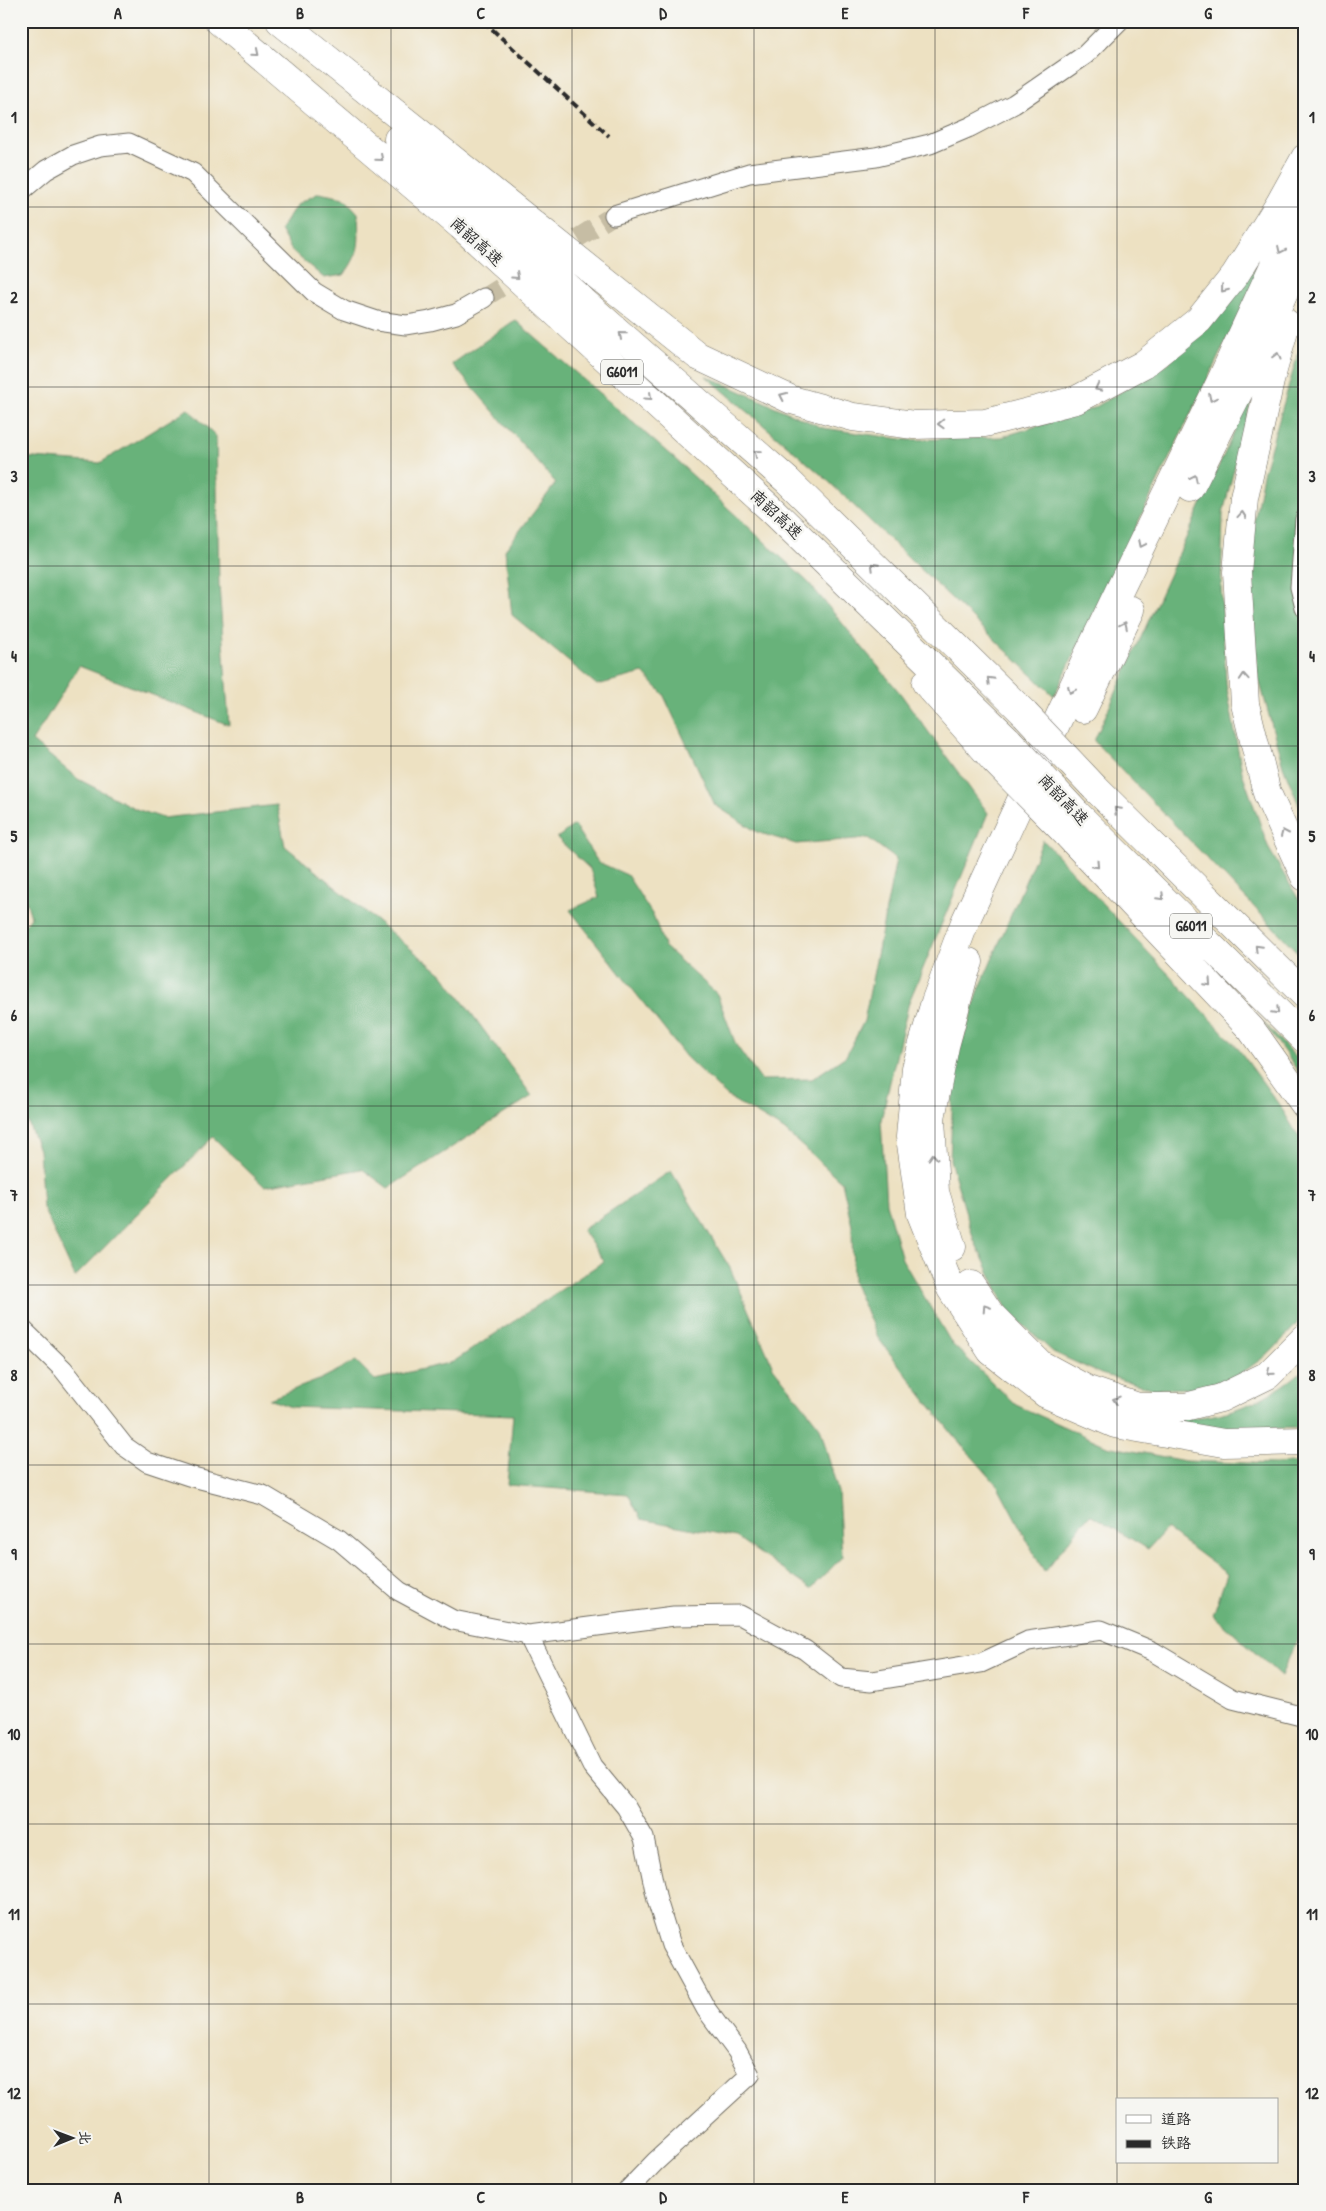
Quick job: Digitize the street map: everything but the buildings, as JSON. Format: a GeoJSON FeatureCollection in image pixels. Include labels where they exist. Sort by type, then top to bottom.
{"type":"FeatureCollection","features":[{"type":"Feature","properties":{"kind":"highway","name":"南韶高速"},"geometry":{"type":"LineString","coordinates":[[219,21],[461,226],[772,510],[1070,822],[1305,1040]]}},
{"type":"Feature","properties":{"kind":"highway","name":"南韶高速"},"geometry":{"type":"LineString","coordinates":[[264,21],[788,480],[1025,714],[1095,788],[1305,995]]}},
{"type":"Feature","properties":{"kind":"highway"},"geometry":{"type":"LineString","coordinates":[[280,21],[698,356],[792,400],[853,417],[914,425],[985,423],[1076,400],[1144,364],[1199,320],[1236,275],[1279,206],[1305,158]]}},
{"type":"Feature","properties":{"kind":"highway"},"geometry":{"type":"LineString","coordinates":[[1305,189],[1287,237],[1227,367],[1077,678],[965,922],[935,1002],[916,1068],[910,1137],[921,1214],[951,1289],[991,1351],[1046,1394],[1115,1424],[1224,1444],[1305,1441]]}},
{"type":"Feature","properties":{"kind":"highway"},"geometry":{"type":"LineString","coordinates":[[1305,244],[1253,364],[1194,478],[1007,870],[964,975],[946,1046],[931,1118],[935,1192],[957,1262],[991,1315],[1040,1364],[1088,1390],[1138,1407],[1186,1407],[1221,1398],[1268,1375],[1305,1338]]}},
{"type":"Feature","properties":{"kind":"highway"},"geometry":{"type":"LineString","coordinates":[[1305,252],[1270,381],[1244,498],[1237,572],[1245,704],[1267,794],[1305,877]]}},
{"type":"Feature","properties":{"kind":"highway"},"geometry":{"type":"LineString","coordinates":[[1070,822],[1251,1028],[1305,1105]]}},
{"type":"Feature","properties":{"kind":"street"},"geometry":{"type":"LineString","coordinates":[[614,215],[749,173],[876,157],[930,144],[970,127],[1014,104],[1085,55],[1119,21]]}},
{"type":"Feature","properties":{"kind":"street"},"geometry":{"type":"LineString","coordinates":[[21,191],[46,170],[73,155],[100,146],[129,143],[193,173],[314,292],[344,310],[377,321],[406,325],[456,314],[484,298]]}},
{"type":"Feature","properties":{"kind":"street"},"geometry":{"type":"LineString","coordinates":[[1305,520],[1300,587],[1305,608]]}},
{"type":"Feature","properties":{"kind":"street"},"geometry":{"type":"LineString","coordinates":[[21,1328],[63,1369],[124,1446],[147,1462],[189,1476],[263,1495],[339,1540],[399,1591],[453,1620],[528,1635],[674,1616],[740,1615],[805,1650],[841,1678],[872,1681],[981,1663],[1028,1641],[1101,1630],[1152,1651],[1233,1699],[1305,1717]]}},
{"type":"Feature","properties":{"kind":"street"},"geometry":{"type":"LineString","coordinates":[[528,1635],[592,1766],[626,1807],[644,1838],[657,1900],[670,1945],[706,2008],[737,2050],[750,2075],[655,2162],[628,2190]]}},
{"type":"Feature","properties":{"kind":"green space"},"geometry":{"type":"Polygon","coordinates":[[[319,193],[344,198],[358,213],[357,252],[344,275],[324,278],[292,251],[280,230],[297,204],[319,193]]]}},
{"type":"Feature","properties":{"kind":"green space"},"geometry":{"type":"Polygon","coordinates":[[[1274,242],[1054,696],[825,478],[706,376],[823,428],[908,440],[1002,437],[1094,408],[1168,363],[1218,317],[1274,242]]]}},
{"type":"Feature","properties":{"kind":"green space"},"geometry":{"type":"Polygon","coordinates":[[[515,320],[675,459],[809,583],[900,693],[988,813],[909,1002],[881,1120],[886,1203],[902,1259],[952,1344],[1016,1405],[1107,1446],[1185,1461],[1275,1464],[1305,1462],[1305,1627],[1303,1626],[1281,1676],[1213,1615],[1227,1574],[1166,1529],[1148,1549],[1090,1514],[1044,1572],[998,1486],[953,1435],[878,1338],[853,1282],[852,1226],[842,1182],[784,1130],[728,1097],[686,1057],[570,910],[599,897],[590,869],[557,838],[574,825],[598,862],[627,875],[654,917],[664,946],[717,994],[736,1045],[761,1080],[812,1079],[846,1056],[864,1021],[896,859],[868,838],[796,844],[757,832],[715,805],[663,694],[643,673],[597,685],[512,615],[505,550],[556,483],[452,364],[515,320]]]}},
{"type":"Feature","properties":{"kind":"green space"},"geometry":{"type":"Polygon","coordinates":[[[1305,330],[1305,820],[1283,766],[1257,672],[1248,556],[1263,474],[1305,330]]]}},
{"type":"Feature","properties":{"kind":"green space"},"geometry":{"type":"Polygon","coordinates":[[[1255,386],[1223,513],[1221,587],[1226,683],[1242,772],[1269,849],[1305,910],[1305,960],[1094,741],[1255,386]]]}},
{"type":"Feature","properties":{"kind":"green space"},"geometry":{"type":"Polygon","coordinates":[[[188,409],[216,436],[219,585],[229,725],[79,666],[32,741],[78,779],[136,809],[163,818],[277,805],[285,846],[444,976],[532,1096],[388,1188],[362,1169],[264,1186],[213,1137],[75,1277],[43,1208],[39,1150],[21,1105],[21,930],[31,917],[21,884],[21,457],[100,463],[188,409]]]}},
{"type":"Feature","properties":{"kind":"green space"},"geometry":{"type":"Polygon","coordinates":[[[1043,840],[1237,1047],[1280,1106],[1305,1147],[1305,1307],[1296,1325],[1271,1352],[1235,1378],[1194,1388],[1154,1389],[1101,1374],[1053,1352],[1008,1311],[974,1240],[950,1160],[954,1068],[979,990],[1043,840]]]}},
{"type":"Feature","properties":{"kind":"green space"},"geometry":{"type":"Polygon","coordinates":[[[1263,1022],[1305,1067],[1305,1081],[1263,1022]]]}},
{"type":"Feature","properties":{"kind":"green space"},"geometry":{"type":"Polygon","coordinates":[[[671,1171],[730,1268],[773,1367],[820,1427],[838,1492],[842,1557],[811,1589],[736,1537],[641,1519],[628,1494],[507,1485],[513,1415],[291,1407],[269,1399],[319,1380],[356,1361],[375,1380],[453,1362],[604,1261],[582,1230],[671,1171]]]}},
{"type":"Feature","properties":{"kind":"green space"},"geometry":{"type":"Polygon","coordinates":[[[1305,1368],[1305,1428],[1221,1429],[1126,1417],[1199,1417],[1227,1412],[1270,1394],[1305,1368]]]}},
{"type":"Feature","properties":{"kind":"tunnel"},"geometry":{"type":"LineString","coordinates":[[554,253],[614,215]]}},
{"type":"Feature","properties":{"kind":"tunnel"},"geometry":{"type":"LineString","coordinates":[[484,298],[527,271]]}},
{"type":"Feature","properties":{"kind":"railway"},"geometry":{"type":"LineString","coordinates":[[483,21],[609,136]]}}]}
